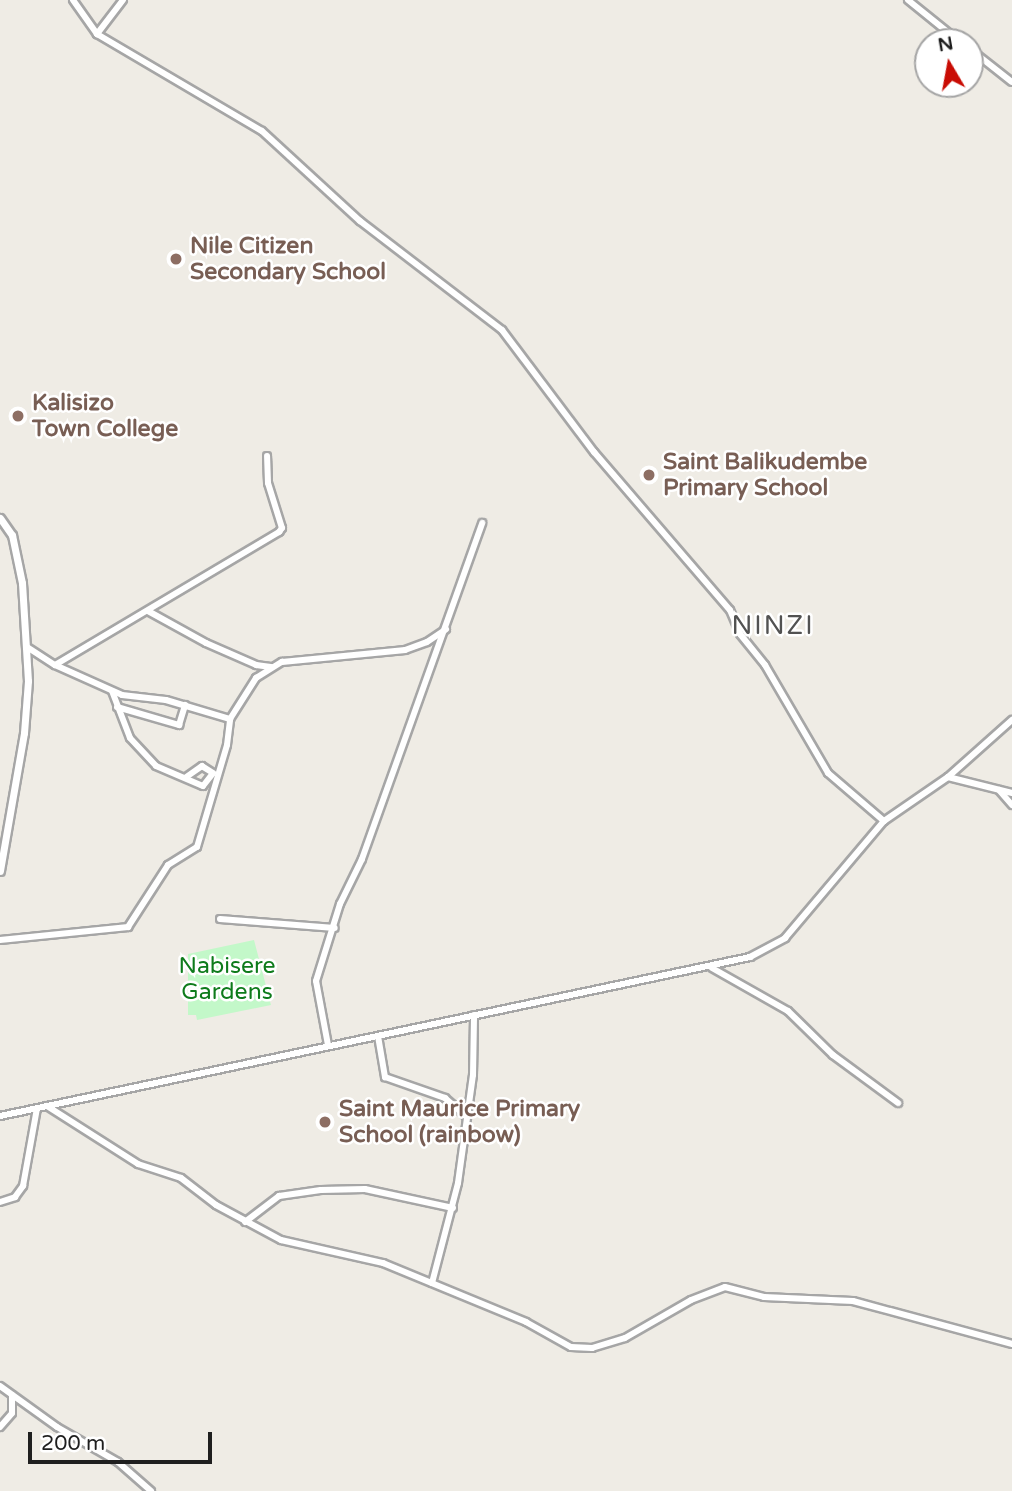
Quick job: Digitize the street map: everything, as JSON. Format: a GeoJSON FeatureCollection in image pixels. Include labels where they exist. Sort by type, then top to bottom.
{"type":"FeatureCollection","features":[{"type":"Feature","properties":{"kind":"street"},"geometry":{"type":"LineString","coordinates":[[73,0],[97,34],[262,131],[426,275],[495,322],[594,452],[730,610],[740,634],[765,665],[828,774],[884,821]]}},
{"type":"Feature","properties":{"kind":"street"},"geometry":{"type":"LineString","coordinates":[[97,34],[123,0]]}},
{"type":"Feature","properties":{"kind":"street"},"geometry":{"type":"LineString","coordinates":[[908,0],[943,28]]}},
{"type":"Feature","properties":{"kind":"street"},"geometry":{"type":"LineString","coordinates":[[984,60],[1012,82]]}},
{"type":"Feature","properties":{"kind":"street"},"geometry":{"type":"LineString","coordinates":[[55,665],[281,530],[270,497],[267,456]]}},
{"type":"Feature","properties":{"kind":"street"},"geometry":{"type":"LineString","coordinates":[[0,519],[12,535],[19,565],[27,647],[24,733],[0,871]]}},
{"type":"Feature","properties":{"kind":"street"},"geometry":{"type":"LineString","coordinates":[[328,1045],[315,989],[482,523]]}},
{"type":"Feature","properties":{"kind":"street"},"geometry":{"type":"LineString","coordinates":[[148,611],[256,665],[273,667]]}},
{"type":"Feature","properties":{"kind":"street"},"geometry":{"type":"LineString","coordinates":[[0,940],[128,928],[168,866],[197,847],[227,745],[230,719],[257,678],[282,662],[405,649],[427,642],[446,629]]}},
{"type":"Feature","properties":{"kind":"street"},"geometry":{"type":"LineString","coordinates":[[27,647],[55,665],[111,691],[185,705],[230,719]]}},
{"type":"Feature","properties":{"kind":"street"},"geometry":{"type":"LineString","coordinates":[[111,691],[130,738],[160,769],[186,777]]}},
{"type":"Feature","properties":{"kind":"street"},"geometry":{"type":"LineString","coordinates":[[117,707],[179,725],[185,705]]}},
{"type":"Feature","properties":{"kind":"street"},"geometry":{"type":"LineString","coordinates":[[0,1116],[328,1045],[712,968],[750,957],[785,937],[884,821],[948,777],[1012,720]]}},
{"type":"Feature","properties":{"kind":"street"},"geometry":{"type":"LineString","coordinates":[[948,777],[1012,793]]}},
{"type":"Feature","properties":{"kind":"street"},"geometry":{"type":"LineString","coordinates":[[999,790],[1012,805]]}},
{"type":"Feature","properties":{"kind":"street"},"geometry":{"type":"LineString","coordinates":[[220,919],[335,928]]}},
{"type":"Feature","properties":{"kind":"street"},"geometry":{"type":"LineString","coordinates":[[712,968],[788,1011],[833,1055],[898,1102]]}},
{"type":"Feature","properties":{"kind":"street"},"geometry":{"type":"LineString","coordinates":[[432,1283],[453,1208],[467,1117],[474,1015]]}},
{"type":"Feature","properties":{"kind":"street"},"geometry":{"type":"LineString","coordinates":[[378,1036],[386,1077],[445,1098],[467,1117]]}},
{"type":"Feature","properties":{"kind":"street"},"geometry":{"type":"LineString","coordinates":[[47,1107],[138,1164],[192,1184],[244,1222],[291,1244],[374,1260],[580,1349],[625,1338],[691,1300],[725,1287],[764,1297],[853,1301],[1012,1344]]}},
{"type":"Feature","properties":{"kind":"street"},"geometry":{"type":"LineString","coordinates":[[0,1202],[15,1197],[23,1186],[37,1108]]}},
{"type":"Feature","properties":{"kind":"street"},"geometry":{"type":"LineString","coordinates":[[244,1222],[279,1196],[321,1190],[365,1189],[453,1208]]}},
{"type":"Feature","properties":{"kind":"street"},"geometry":{"type":"LineString","coordinates":[[0,1386],[118,1462],[151,1491]]}},
{"type":"Feature","properties":{"kind":"street"},"geometry":{"type":"LineString","coordinates":[[0,1427],[12,1413],[12,1395]]}},
{"type":"Feature","properties":{"kind":"green space","name":"Nabisere Gardens"},"geometry":{"type":"Polygon","coordinates":[[[254,940],[271,1005],[197,1020],[196,1015],[188,1015],[188,954],[254,940]]]}},
{"type":"Feature","properties":{"kind":"place","name":"Nile Citizen Secondary School"},"geometry":{"type":"Point","coordinates":[176,259]}},
{"type":"Feature","properties":{"kind":"place","name":"Kalisizo Town College"},"geometry":{"type":"Point","coordinates":[18,416]}},
{"type":"Feature","properties":{"kind":"place","name":"Saint Balikudembe Primary School"},"geometry":{"type":"Point","coordinates":[649,475]}},
{"type":"Feature","properties":{"kind":"place","name":"Saint Maurice Primary School (rainbow)"},"geometry":{"type":"Point","coordinates":[325,1122]}},
{"type":"Feature","properties":{"kind":"district","name":"NINZI"},"geometry":{"type":"Point","coordinates":[773,626]}}]}
